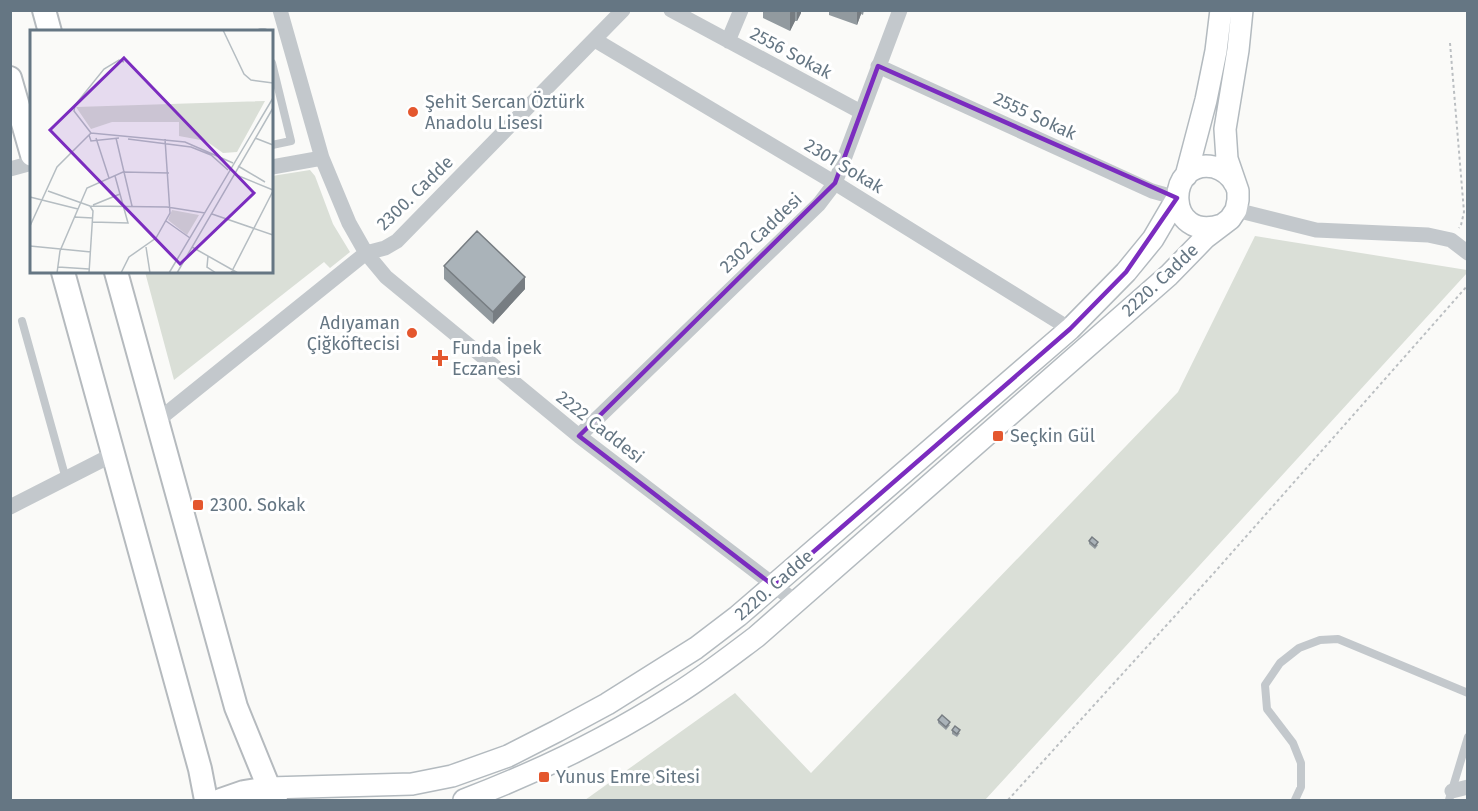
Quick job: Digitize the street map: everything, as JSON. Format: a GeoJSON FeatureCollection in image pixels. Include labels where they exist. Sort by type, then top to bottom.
{"type":"FeatureCollection","features":[{"type":"Feature","properties":{"kind":"main road"},"geometry":{"type":"LineString","coordinates":[[44,10],[49,30]]}},
{"type":"Feature","properties":{"kind":"main road"},"geometry":{"type":"LineString","coordinates":[[10,78],[30,148]]}},
{"type":"Feature","properties":{"kind":"main road"},"geometry":{"type":"LineString","coordinates":[[63,273],[200,769],[206,801]]}},
{"type":"Feature","properties":{"kind":"main road"},"geometry":{"type":"LineString","coordinates":[[116,273],[236,707],[272,794],[244,792],[221,801]]}},
{"type":"Feature","properties":{"kind":"street","name":"2222 Caddesi"},"geometry":{"type":"LineString","coordinates":[[280,10],[322,158],[349,223],[366,253],[386,278],[579,436],[796,602]]}},
{"type":"Feature","properties":{"kind":"street","name":"2300. Cadde"},"geometry":{"type":"LineString","coordinates":[[157,421],[366,253],[386,248],[397,241],[623,10]]}},
{"type":"Feature","properties":{"kind":"street","name":"2556 Sokak"},"geometry":{"type":"LineString","coordinates":[[671,10],[861,112]]}},
{"type":"Feature","properties":{"kind":"street"},"geometry":{"type":"LineString","coordinates":[[728,41],[741,10]]}},
{"type":"Feature","properties":{"kind":"street","name":"2302 Caddesi"},"geometry":{"type":"LineString","coordinates":[[579,436],[819,204],[835,183],[900,10]]}},
{"type":"Feature","properties":{"kind":"street","name":"2220. Cadde"},"geometry":{"type":"LineString","coordinates":[[1221,10],[1216,51],[1206,100],[1186,176],[1178,188],[1177,198],[1184,217],[1191,224],[1201,228],[1212,228],[1232,209]]}},
{"type":"Feature","properties":{"kind":"street"},"geometry":{"type":"LineString","coordinates":[[1232,209],[1225,129],[1242,10]]}},
{"type":"Feature","properties":{"kind":"street","name":"2301 Sokak"},"geometry":{"type":"LineString","coordinates":[[595,40],[835,183],[1070,329]]}},
{"type":"Feature","properties":{"kind":"street","name":"2555 Sokak"},"geometry":{"type":"LineString","coordinates":[[878,66],[1152,191],[1177,198]]}},
{"type":"Feature","properties":{"kind":"street"},"geometry":{"type":"LineString","coordinates":[[273,166],[322,158]]}},
{"type":"Feature","properties":{"kind":"street"},"geometry":{"type":"LineString","coordinates":[[10,169],[30,163]]}},
{"type":"Feature","properties":{"kind":"street"},"geometry":{"type":"LineString","coordinates":[[1186,176],[1199,168],[1209,166],[1227,174],[1234,181],[1232,209]]}},
{"type":"Feature","properties":{"kind":"street","name":"2220. Cadde"},"geometry":{"type":"LineString","coordinates":[[272,794],[412,784],[452,776],[508,756],[654,676],[696,648],[774,586],[1070,329],[1126,272],[1153,239],[1177,198]]}},
{"type":"Feature","properties":{"kind":"street"},"geometry":{"type":"LineString","coordinates":[[1232,209],[1316,230],[1428,235],[1451,240],[1467,253]]}},
{"type":"Feature","properties":{"kind":"street","name":"2220. Cadde"},"geometry":{"type":"LineString","coordinates":[[464,801],[588,744],[670,699],[756,637],[1169,275],[1232,209]]}},
{"type":"Feature","properties":{"kind":"street"},"geometry":{"type":"LineString","coordinates":[[10,507],[114,454]]}},
{"type":"Feature","properties":{"kind":"lane"},"geometry":{"type":"LineString","coordinates":[[273,67],[291,141],[273,145]]}},
{"type":"Feature","properties":{"kind":"lane"},"geometry":{"type":"LineString","coordinates":[[22,321],[66,478]]}},
{"type":"Feature","properties":{"kind":"lane"},"geometry":{"type":"LineString","coordinates":[[1295,801],[1301,787],[1301,763],[1293,743],[1267,709],[1265,685],[1280,663],[1299,648],[1320,640],[1338,639],[1467,693]]}},
{"type":"Feature","properties":{"kind":"lane"},"geometry":{"type":"LineString","coordinates":[[1456,793],[1467,737]]}},
{"type":"Feature","properties":{"kind":"path"},"geometry":{"type":"LineString","coordinates":[[1450,43],[1464,212],[1461,225],[1451,240]]}},
{"type":"Feature","properties":{"kind":"path"},"geometry":{"type":"LineString","coordinates":[[1464,212],[1467,208]]}},
{"type":"Feature","properties":{"kind":"path"},"geometry":{"type":"LineString","coordinates":[[1008,801],[1213,574],[1467,285]]}},
{"type":"Feature","properties":{"kind":"highlighted area"},"geometry":{"type":"Polygon","coordinates":[[[878,66],[1177,198],[1126,272],[1070,329],[774,586],[579,436],[835,183],[878,66]]]}},
{"type":"Feature","properties":{"kind":"shaded area"},"geometry":{"type":"Polygon","coordinates":[[[310,170],[315,176],[333,224],[350,252],[330,268],[324,262],[174,380],[145,273],[273,273],[273,176],[310,170]]]}},
{"type":"Feature","properties":{"kind":"shaded area"},"geometry":{"type":"Polygon","coordinates":[[[1255,236],[1467,270],[1467,273],[985,800],[585,800],[735,693],[811,773],[1178,392],[1255,236]]]}},
{"type":"Feature","properties":{"kind":"building"},"geometry":{"type":"Polygon","coordinates":[[[477,231],[525,277],[493,312],[444,266],[477,231]]]}},
{"type":"Feature","properties":{"kind":"building"},"geometry":{"type":"Polygon","coordinates":[[[1092,537],[1098,542],[1095,546],[1089,541],[1092,537]]]}},
{"type":"Feature","properties":{"kind":"building"},"geometry":{"type":"Polygon","coordinates":[[[942,715],[950,722],[946,727],[938,720],[942,715]]]}},
{"type":"Feature","properties":{"kind":"building"},"geometry":{"type":"Polygon","coordinates":[[[955,726],[960,730],[957,734],[952,730],[955,726]]]}},
{"type":"Feature","properties":{"kind":"place","name":"Şehit Sercan Öztürk Anadolu Lisesi"},"geometry":{"type":"Point","coordinates":[413,112]}},
{"type":"Feature","properties":{"kind":"place","name":"Adıyaman Çiğköftecisi"},"geometry":{"type":"Point","coordinates":[412,333]}},
{"type":"Feature","properties":{"kind":"place","name":"Funda İpek Eczanesi"},"geometry":{"type":"Point","coordinates":[440,358]}},
{"type":"Feature","properties":{"kind":"place","name":"Seçkin Gül"},"geometry":{"type":"Point","coordinates":[998,436]}},
{"type":"Feature","properties":{"kind":"place","name":"2300. Sokak"},"geometry":{"type":"Point","coordinates":[198,505]}},
{"type":"Feature","properties":{"kind":"place","name":"Yunus Emre Sitesi"},"geometry":{"type":"Point","coordinates":[544,777]}}]}
